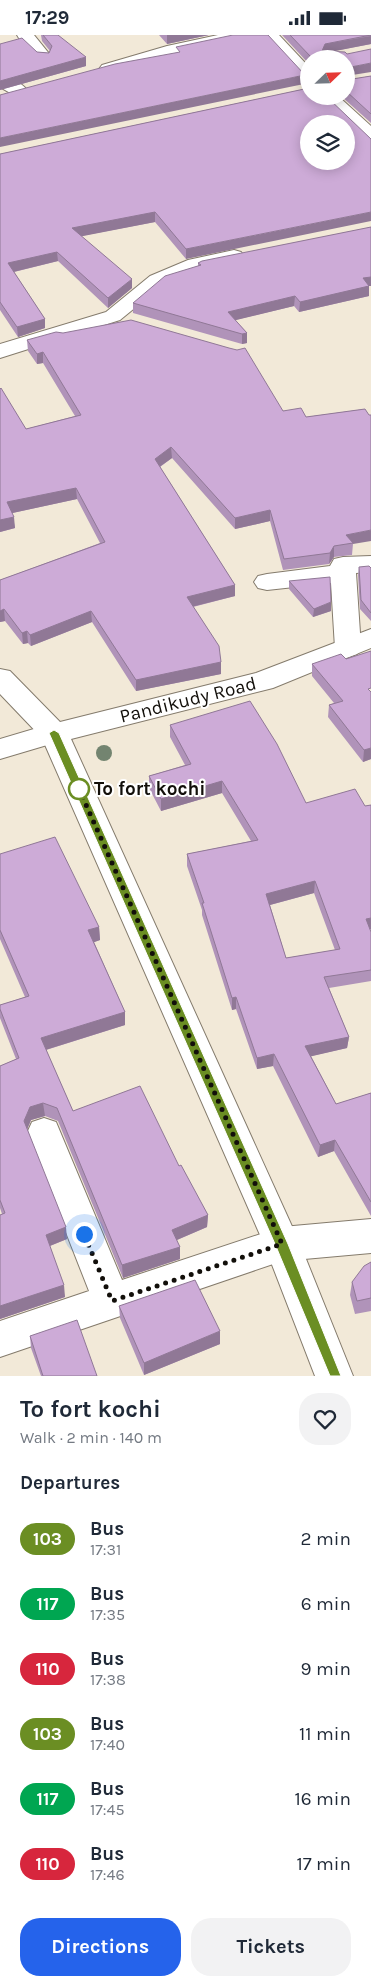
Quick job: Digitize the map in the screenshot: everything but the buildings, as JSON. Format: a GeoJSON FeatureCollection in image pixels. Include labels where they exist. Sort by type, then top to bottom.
{"type":"FeatureCollection","features":[{"type":"Feature","properties":{"kind":"street"},"geometry":{"type":"LineString","coordinates":[[25,35],[43,56]]}},
{"type":"Feature","properties":{"kind":"street"},"geometry":{"type":"LineString","coordinates":[[90,74],[173,50],[240,35]]}},
{"type":"Feature","properties":{"kind":"street"},"geometry":{"type":"LineString","coordinates":[[270,35],[300,61]]}},
{"type":"Feature","properties":{"kind":"street"},"geometry":{"type":"LineString","coordinates":[[0,79],[20,92]]}},
{"type":"Feature","properties":{"kind":"street"},"geometry":{"type":"LineString","coordinates":[[0,97],[37,88]]}},
{"type":"Feature","properties":{"kind":"street"},"geometry":{"type":"LineString","coordinates":[[337,105],[371,136]]}},
{"type":"Feature","properties":{"kind":"street"},"geometry":{"type":"LineString","coordinates":[[0,351],[122,319],[157,280],[195,264],[254,252]]}},
{"type":"Feature","properties":{"kind":"street"},"geometry":{"type":"LineString","coordinates":[[359,643],[343,573],[343,565],[371,564]]}},
{"type":"Feature","properties":{"kind":"street"},"geometry":{"type":"LineString","coordinates":[[267,582],[343,573]]}},
{"type":"Feature","properties":{"kind":"street","name":"Pandikudy Road"},"geometry":{"type":"LineString","coordinates":[[0,749],[54,733],[263,681],[359,643]]}},
{"type":"Feature","properties":{"kind":"street"},"geometry":{"type":"LineString","coordinates":[[0,678],[54,733],[282,1244],[334,1376]]}},
{"type":"Feature","properties":{"kind":"street"},"geometry":{"type":"LineString","coordinates":[[44,1133],[112,1301]]}},
{"type":"Feature","properties":{"kind":"street"},"geometry":{"type":"LineString","coordinates":[[0,1339],[282,1244],[371,1236]]}},
{"type":"Feature","properties":{"kind":"bus line","name":"103"},"geometry":{"type":"LineString","coordinates":[[54,733],[282,1244],[334,1376]]}},
{"type":"Feature","properties":{"kind":"place","name":"To fort kochi"},"geometry":{"type":"Point","coordinates":[79,789]}},
{"type":"Feature","properties":{"kind":"route"},"geometry":{"type":"LineString","coordinates":[[79,789],[282,1244],[112,1301],[84,1234]]}}]}
